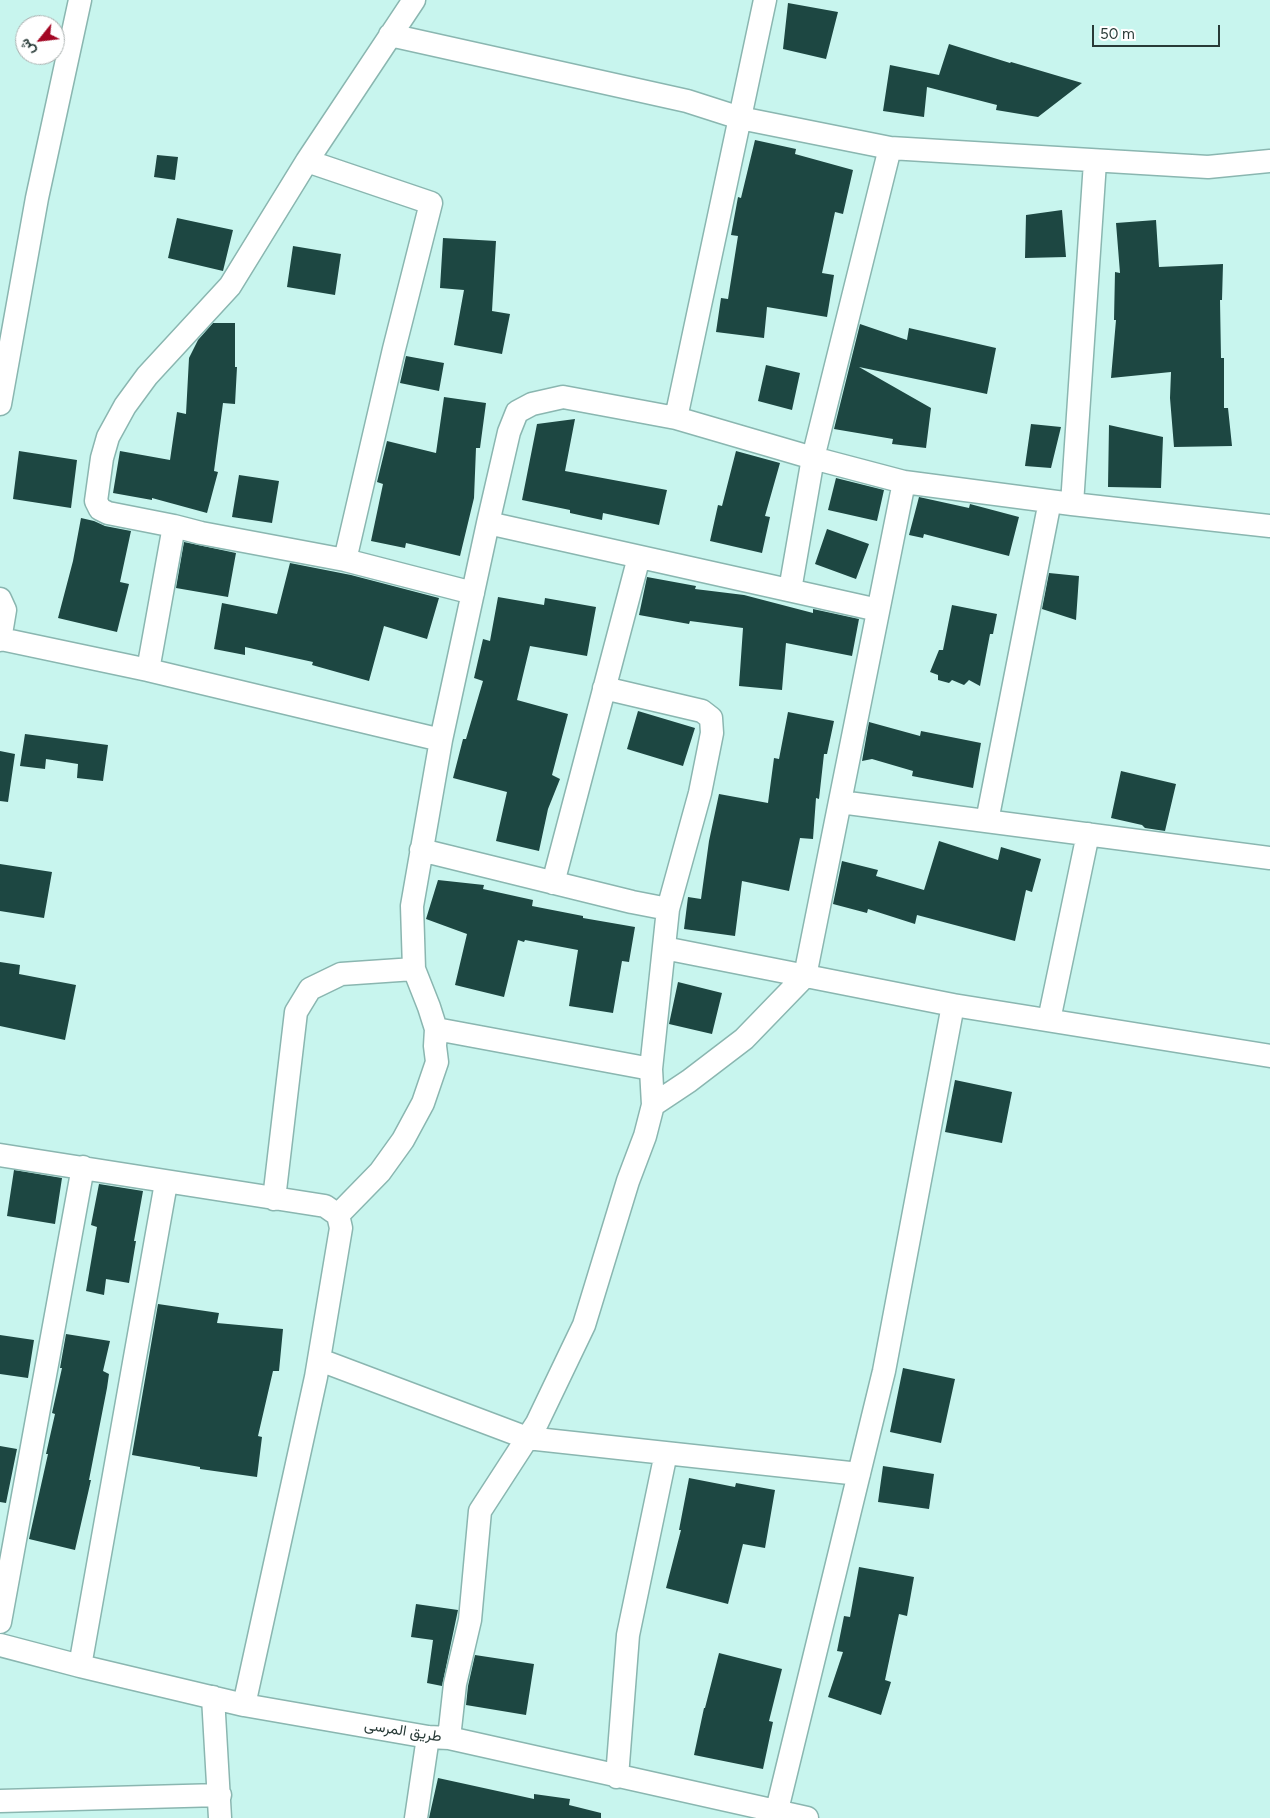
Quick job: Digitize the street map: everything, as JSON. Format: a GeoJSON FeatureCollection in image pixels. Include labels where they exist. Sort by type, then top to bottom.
{"type":"FeatureCollection","features":[{"type":"Feature","properties":{"kind":"street"},"geometry":{"type":"LineString","coordinates":[[0,404],[37,198],[80,0]]}},
{"type":"Feature","properties":{"kind":"street"},"geometry":{"type":"LineString","coordinates":[[414,0],[307,161],[230,286],[147,376],[125,406],[108,438],[102,458],[96,502],[100,509],[108,513],[201,533],[345,560],[473,593]]}},
{"type":"Feature","properties":{"kind":"street"},"geometry":{"type":"LineString","coordinates":[[676,418],[765,0]]}},
{"type":"Feature","properties":{"kind":"street"},"geometry":{"type":"LineString","coordinates":[[390,34],[687,102],[740,118],[890,148],[1095,162],[1208,167],[1270,160]]}},
{"type":"Feature","properties":{"kind":"street"},"geometry":{"type":"LineString","coordinates":[[790,590],[812,458],[890,148]]}},
{"type":"Feature","properties":{"kind":"street"},"geometry":{"type":"LineString","coordinates":[[307,161],[431,203],[394,349],[345,560]]}},
{"type":"Feature","properties":{"kind":"street"},"geometry":{"type":"LineString","coordinates":[[1072,504],[1095,162]]}},
{"type":"Feature","properties":{"kind":"street"},"geometry":{"type":"LineString","coordinates":[[338,1215],[380,1172],[403,1140],[423,1103],[438,1062],[435,1046],[436,1029],[414,969],[412,906],[441,740],[509,432],[518,412],[532,404],[563,398],[676,418],[812,458],[904,482],[1072,504],[1270,526]]}},
{"type":"Feature","properties":{"kind":"street"},"geometry":{"type":"LineString","coordinates":[[653,1105],[689,1081],[744,1039],[805,976],[904,482]]}},
{"type":"Feature","properties":{"kind":"street"},"geometry":{"type":"LineString","coordinates":[[987,822],[1050,501]]}},
{"type":"Feature","properties":{"kind":"street"},"geometry":{"type":"LineString","coordinates":[[488,523],[878,610]]}},
{"type":"Feature","properties":{"kind":"street"},"geometry":{"type":"LineString","coordinates":[[148,670],[174,526]]}},
{"type":"Feature","properties":{"kind":"street"},"geometry":{"type":"LineString","coordinates":[[553,883],[639,556]]}},
{"type":"Feature","properties":{"kind":"street"},"geometry":{"type":"LineString","coordinates":[[0,599],[5,610],[0,639],[148,670],[441,740]]}},
{"type":"Feature","properties":{"kind":"street"},"geometry":{"type":"LineString","coordinates":[[416,1818],[455,1684],[470,1620],[480,1511],[537,1423],[584,1325],[628,1181],[645,1136],[653,1105],[651,1069],[668,909],[700,793],[712,733],[711,718],[702,711],[604,688]]}},
{"type":"Feature","properties":{"kind":"street"},"geometry":{"type":"LineString","coordinates":[[840,802],[1270,858]]}},
{"type":"Feature","properties":{"kind":"street"},"geometry":{"type":"LineString","coordinates":[[1049,1020],[1088,834]]}},
{"type":"Feature","properties":{"kind":"street"},"geometry":{"type":"LineString","coordinates":[[421,850],[632,902],[668,909]]}},
{"type":"Feature","properties":{"kind":"street"},"geometry":{"type":"LineString","coordinates":[[664,948],[953,1005],[1270,1056]]}},
{"type":"Feature","properties":{"kind":"street"},"geometry":{"type":"LineString","coordinates":[[274,1198],[296,1012],[310,990],[341,974],[414,969]]}},
{"type":"Feature","properties":{"kind":"street"},"geometry":{"type":"LineString","coordinates":[[776,1815],[884,1371],[953,1005]]}},
{"type":"Feature","properties":{"kind":"street"},"geometry":{"type":"LineString","coordinates":[[436,1029],[651,1069]]}},
{"type":"Feature","properties":{"kind":"street"},"geometry":{"type":"LineString","coordinates":[[0,1156],[83,1167],[166,1183],[325,1206],[338,1215],[341,1228],[320,1360],[244,1704]]}},
{"type":"Feature","properties":{"kind":"street"},"geometry":{"type":"LineString","coordinates":[[0,1622],[83,1167]]}},
{"type":"Feature","properties":{"kind":"street"},"geometry":{"type":"LineString","coordinates":[[80,1666],[166,1183]]}},
{"type":"Feature","properties":{"kind":"street"},"geometry":{"type":"LineString","coordinates":[[320,1360],[527,1438],[859,1474]]}},
{"type":"Feature","properties":{"kind":"street"},"geometry":{"type":"LineString","coordinates":[[618,1777],[628,1635],[666,1453]]}},
{"type":"Feature","properties":{"kind":"street","name":"طريق المرسى"},"geometry":{"type":"LineString","coordinates":[[0,1644],[80,1666],[244,1704],[438,1738],[618,1777],[776,1815],[807,1818]]}},
{"type":"Feature","properties":{"kind":"street"},"geometry":{"type":"LineString","coordinates":[[213,1697],[220,1818]]}},
{"type":"Feature","properties":{"kind":"street"},"geometry":{"type":"LineString","coordinates":[[0,1801],[108,1808],[220,1795]]}},
{"type":"Feature","properties":{"kind":"building"},"geometry":{"type":"Polygon","coordinates":[[[788,3],[838,12],[826,59],[783,49],[788,3]]]}},
{"type":"Feature","properties":{"kind":"building"},"geometry":{"type":"Polygon","coordinates":[[[949,44],[1082,83],[1038,117],[996,110],[997,105],[927,87],[924,117],[883,111],[890,65],[939,75],[949,44]]]}},
{"type":"Feature","properties":{"kind":"building"},"geometry":{"type":"Polygon","coordinates":[[[755,140],[796,149],[795,154],[853,170],[843,214],[835,212],[822,273],[834,275],[827,317],[767,307],[764,338],[716,332],[721,298],[728,299],[738,236],[731,235],[738,197],[741,198],[755,140]]]}},
{"type":"Feature","properties":{"kind":"building"},"geometry":{"type":"Polygon","coordinates":[[[157,155],[178,157],[175,180],[154,177],[157,155]]]}},
{"type":"Feature","properties":{"kind":"building"},"geometry":{"type":"Polygon","coordinates":[[[1062,210],[1066,257],[1025,258],[1026,215],[1062,210]]]}},
{"type":"Feature","properties":{"kind":"building"},"geometry":{"type":"Polygon","coordinates":[[[177,218],[233,230],[223,271],[168,258],[177,218]]]}},
{"type":"Feature","properties":{"kind":"building"},"geometry":{"type":"Polygon","coordinates":[[[1156,220],[1159,267],[1223,264],[1222,300],[1220,300],[1221,358],[1224,358],[1224,408],[1228,408],[1232,446],[1174,447],[1170,398],[1171,372],[1111,378],[1116,320],[1114,320],[1115,272],[1120,273],[1116,223],[1156,220]]]}},
{"type":"Feature","properties":{"kind":"building"},"geometry":{"type":"Polygon","coordinates":[[[443,238],[496,241],[492,311],[510,314],[502,354],[454,345],[464,290],[440,288],[443,238]]]}},
{"type":"Feature","properties":{"kind":"building"},"geometry":{"type":"Polygon","coordinates":[[[293,246],[341,254],[335,295],[287,287],[293,246]]]}},
{"type":"Feature","properties":{"kind":"building"},"geometry":{"type":"Polygon","coordinates":[[[213,323],[235,323],[235,367],[237,367],[235,404],[223,403],[214,471],[218,472],[207,513],[152,498],[152,500],[113,493],[120,451],[170,460],[177,412],[186,414],[189,358],[198,340],[213,323]]]}},
{"type":"Feature","properties":{"kind":"building"},"geometry":{"type":"Polygon","coordinates":[[[860,324],[907,340],[909,328],[996,348],[987,394],[859,367],[931,408],[926,448],[892,444],[893,439],[834,429],[860,324]]]}},
{"type":"Feature","properties":{"kind":"building"},"geometry":{"type":"Polygon","coordinates":[[[406,356],[444,363],[439,391],[400,383],[406,356]]]}},
{"type":"Feature","properties":{"kind":"building"},"geometry":{"type":"Polygon","coordinates":[[[766,365],[800,373],[792,410],[758,401],[766,365]]]}},
{"type":"Feature","properties":{"kind":"building"},"geometry":{"type":"Polygon","coordinates":[[[444,397],[486,403],[480,448],[476,448],[474,498],[460,556],[406,543],[405,548],[371,541],[383,484],[377,482],[387,441],[436,453],[444,397]]]}},
{"type":"Feature","properties":{"kind":"building"},"geometry":{"type":"Polygon","coordinates":[[[575,419],[565,471],[667,490],[659,525],[603,513],[602,520],[570,513],[570,510],[522,500],[537,424],[575,419]]]}},
{"type":"Feature","properties":{"kind":"building"},"geometry":{"type":"Polygon","coordinates":[[[1031,424],[1061,427],[1051,468],[1025,466],[1031,424]]]}},
{"type":"Feature","properties":{"kind":"building"},"geometry":{"type":"Polygon","coordinates":[[[1109,425],[1163,437],[1161,488],[1108,487],[1109,425]]]}},
{"type":"Feature","properties":{"kind":"building"},"geometry":{"type":"Polygon","coordinates":[[[19,451],[77,460],[71,508],[13,499],[19,451]]]}},
{"type":"Feature","properties":{"kind":"building"},"geometry":{"type":"Polygon","coordinates":[[[736,451],[780,463],[765,516],[770,517],[762,553],[710,541],[718,505],[722,506],[736,451]]]}},
{"type":"Feature","properties":{"kind":"building"},"geometry":{"type":"Polygon","coordinates":[[[239,475],[279,481],[272,523],[232,517],[239,475]]]}},
{"type":"Feature","properties":{"kind":"building"},"geometry":{"type":"Polygon","coordinates":[[[836,478],[884,490],[877,521],[828,510],[836,478]]]}},
{"type":"Feature","properties":{"kind":"building"},"geometry":{"type":"Polygon","coordinates":[[[919,497],[969,508],[970,504],[1019,517],[1009,556],[924,534],[923,538],[909,535],[919,497]]]}},
{"type":"Feature","properties":{"kind":"building"},"geometry":{"type":"Polygon","coordinates":[[[81,518],[105,526],[131,531],[120,582],[129,584],[117,632],[58,618],[73,561],[81,518]]]}},
{"type":"Feature","properties":{"kind":"building"},"geometry":{"type":"Polygon","coordinates":[[[827,529],[869,544],[856,579],[815,564],[827,529]]]}},
{"type":"Feature","properties":{"kind":"building"},"geometry":{"type":"Polygon","coordinates":[[[184,542],[236,553],[228,597],[176,588],[184,542]]]}},
{"type":"Feature","properties":{"kind":"building"},"geometry":{"type":"Polygon","coordinates":[[[290,563],[351,575],[439,598],[427,639],[384,626],[369,681],[312,665],[313,662],[245,647],[245,655],[214,649],[222,603],[277,614],[290,563]]]}},
{"type":"Feature","properties":{"kind":"building"},"geometry":{"type":"Polygon","coordinates":[[[1049,573],[1079,576],[1076,620],[1042,609],[1049,573]]]}},
{"type":"Feature","properties":{"kind":"building"},"geometry":{"type":"Polygon","coordinates":[[[647,577],[696,586],[695,589],[744,595],[813,613],[813,609],[859,619],[852,656],[786,643],[782,690],[739,686],[743,628],[690,621],[689,624],[639,615],[647,577]]]}},
{"type":"Feature","properties":{"kind":"building"},"geometry":{"type":"Polygon","coordinates":[[[498,597],[544,605],[545,598],[596,607],[587,656],[530,646],[517,700],[568,714],[552,775],[560,779],[548,809],[539,851],[496,841],[507,792],[453,778],[463,739],[466,739],[483,681],[474,678],[483,639],[490,641],[498,597]]]}},
{"type":"Feature","properties":{"kind":"building"},"geometry":{"type":"Polygon","coordinates":[[[952,605],[997,614],[993,634],[990,634],[980,686],[969,680],[964,685],[952,680],[949,683],[938,680],[938,675],[930,672],[939,650],[943,650],[952,605]]]}},
{"type":"Feature","properties":{"kind":"building"},"geometry":{"type":"Polygon","coordinates":[[[638,711],[695,728],[683,766],[627,749],[638,711]]]}},
{"type":"Feature","properties":{"kind":"building"},"geometry":{"type":"Polygon","coordinates":[[[788,712],[834,721],[827,754],[824,754],[819,799],[816,798],[813,839],[800,838],[789,891],[742,881],[735,936],[684,929],[688,897],[701,899],[709,841],[719,794],[768,803],[774,758],[779,759],[788,712]]]}},
{"type":"Feature","properties":{"kind":"building"},"geometry":{"type":"Polygon","coordinates":[[[869,722],[920,736],[921,731],[981,743],[973,788],[912,776],[913,771],[872,759],[862,761],[869,722]]]}},
{"type":"Feature","properties":{"kind":"building"},"geometry":{"type":"Polygon","coordinates":[[[25,734],[108,745],[103,781],[77,778],[78,764],[46,759],[45,769],[20,766],[25,734]]]}},
{"type":"Feature","properties":{"kind":"building"},"geometry":{"type":"Polygon","coordinates":[[[0,751],[15,754],[8,802],[0,801],[0,751]]]}},
{"type":"Feature","properties":{"kind":"building"},"geometry":{"type":"Polygon","coordinates":[[[1121,771],[1176,784],[1165,831],[1145,828],[1142,825],[1111,818],[1121,771]]]}},
{"type":"Feature","properties":{"kind":"building"},"geometry":{"type":"Polygon","coordinates":[[[939,841],[998,860],[1001,847],[1041,859],[1032,892],[1026,890],[1015,941],[917,915],[915,924],[868,909],[867,913],[833,904],[842,861],[878,870],[876,876],[924,890],[939,841]]]}},
{"type":"Feature","properties":{"kind":"building"},"geometry":{"type":"Polygon","coordinates":[[[0,864],[52,872],[44,918],[0,911],[0,864]]]}},
{"type":"Feature","properties":{"kind":"building"},"geometry":{"type":"Polygon","coordinates":[[[438,880],[484,885],[483,889],[533,900],[532,906],[583,916],[583,918],[635,927],[629,962],[622,961],[613,1013],[569,1006],[578,950],[525,940],[524,942],[518,940],[504,997],[455,985],[467,934],[426,919],[438,880]]]}},
{"type":"Feature","properties":{"kind":"building"},"geometry":{"type":"Polygon","coordinates":[[[0,962],[20,965],[19,974],[76,985],[65,1040],[0,1026],[0,962]]]}},
{"type":"Feature","properties":{"kind":"building"},"geometry":{"type":"Polygon","coordinates":[[[678,982],[722,993],[712,1034],[669,1024],[678,982]]]}},
{"type":"Feature","properties":{"kind":"building"},"geometry":{"type":"Polygon","coordinates":[[[955,1080],[1012,1092],[1002,1143],[945,1132],[955,1080]]]}},
{"type":"Feature","properties":{"kind":"building"},"geometry":{"type":"Polygon","coordinates":[[[14,1170],[62,1178],[55,1224],[7,1216],[14,1170]]]}},
{"type":"Feature","properties":{"kind":"building"},"geometry":{"type":"Polygon","coordinates":[[[99,1184],[143,1191],[129,1283],[106,1279],[104,1295],[86,1291],[97,1227],[91,1225],[99,1184]]]}},
{"type":"Feature","properties":{"kind":"building"},"geometry":{"type":"Polygon","coordinates":[[[158,1304],[219,1313],[217,1323],[283,1329],[279,1371],[273,1371],[258,1436],[262,1437],[257,1477],[200,1469],[200,1467],[132,1455],[158,1304]]]}},
{"type":"Feature","properties":{"kind":"building"},"geometry":{"type":"Polygon","coordinates":[[[66,1334],[110,1341],[103,1371],[109,1374],[107,1388],[89,1480],[91,1480],[75,1550],[29,1539],[48,1454],[46,1454],[55,1414],[52,1413],[62,1368],[60,1368],[66,1334]]]}},
{"type":"Feature","properties":{"kind":"building"},"geometry":{"type":"Polygon","coordinates":[[[0,1335],[34,1340],[28,1378],[0,1374],[0,1335]]]}},
{"type":"Feature","properties":{"kind":"building"},"geometry":{"type":"Polygon","coordinates":[[[903,1368],[955,1379],[941,1443],[890,1432],[903,1368]]]}},
{"type":"Feature","properties":{"kind":"building"},"geometry":{"type":"Polygon","coordinates":[[[0,1446],[17,1449],[6,1503],[0,1502],[0,1446]]]}},
{"type":"Feature","properties":{"kind":"building"},"geometry":{"type":"Polygon","coordinates":[[[883,1466],[934,1474],[929,1509],[878,1502],[883,1466]]]}},
{"type":"Feature","properties":{"kind":"building"},"geometry":{"type":"Polygon","coordinates":[[[689,1478],[735,1487],[736,1483],[775,1490],[765,1548],[743,1544],[728,1604],[666,1588],[681,1530],[679,1530],[689,1478]]]}},
{"type":"Feature","properties":{"kind":"building"},"geometry":{"type":"Polygon","coordinates":[[[859,1567],[914,1577],[907,1616],[899,1614],[885,1680],[891,1682],[881,1715],[828,1697],[843,1652],[837,1651],[844,1616],[850,1617],[859,1567]]]}},
{"type":"Feature","properties":{"kind":"building"},"geometry":{"type":"Polygon","coordinates":[[[416,1604],[458,1610],[442,1686],[427,1683],[433,1640],[411,1637],[416,1604]]]}},
{"type":"Feature","properties":{"kind":"building"},"geometry":{"type":"Polygon","coordinates":[[[719,1653],[782,1669],[769,1721],[773,1722],[763,1769],[694,1755],[719,1653]]]}},
{"type":"Feature","properties":{"kind":"building"},"geometry":{"type":"Polygon","coordinates":[[[475,1655],[534,1664],[526,1715],[466,1705],[475,1655]]]}},
{"type":"Feature","properties":{"kind":"building"},"geometry":{"type":"Polygon","coordinates":[[[438,1778],[534,1799],[534,1794],[570,1799],[569,1805],[601,1813],[601,1818],[429,1818],[438,1778]]]}}]}
